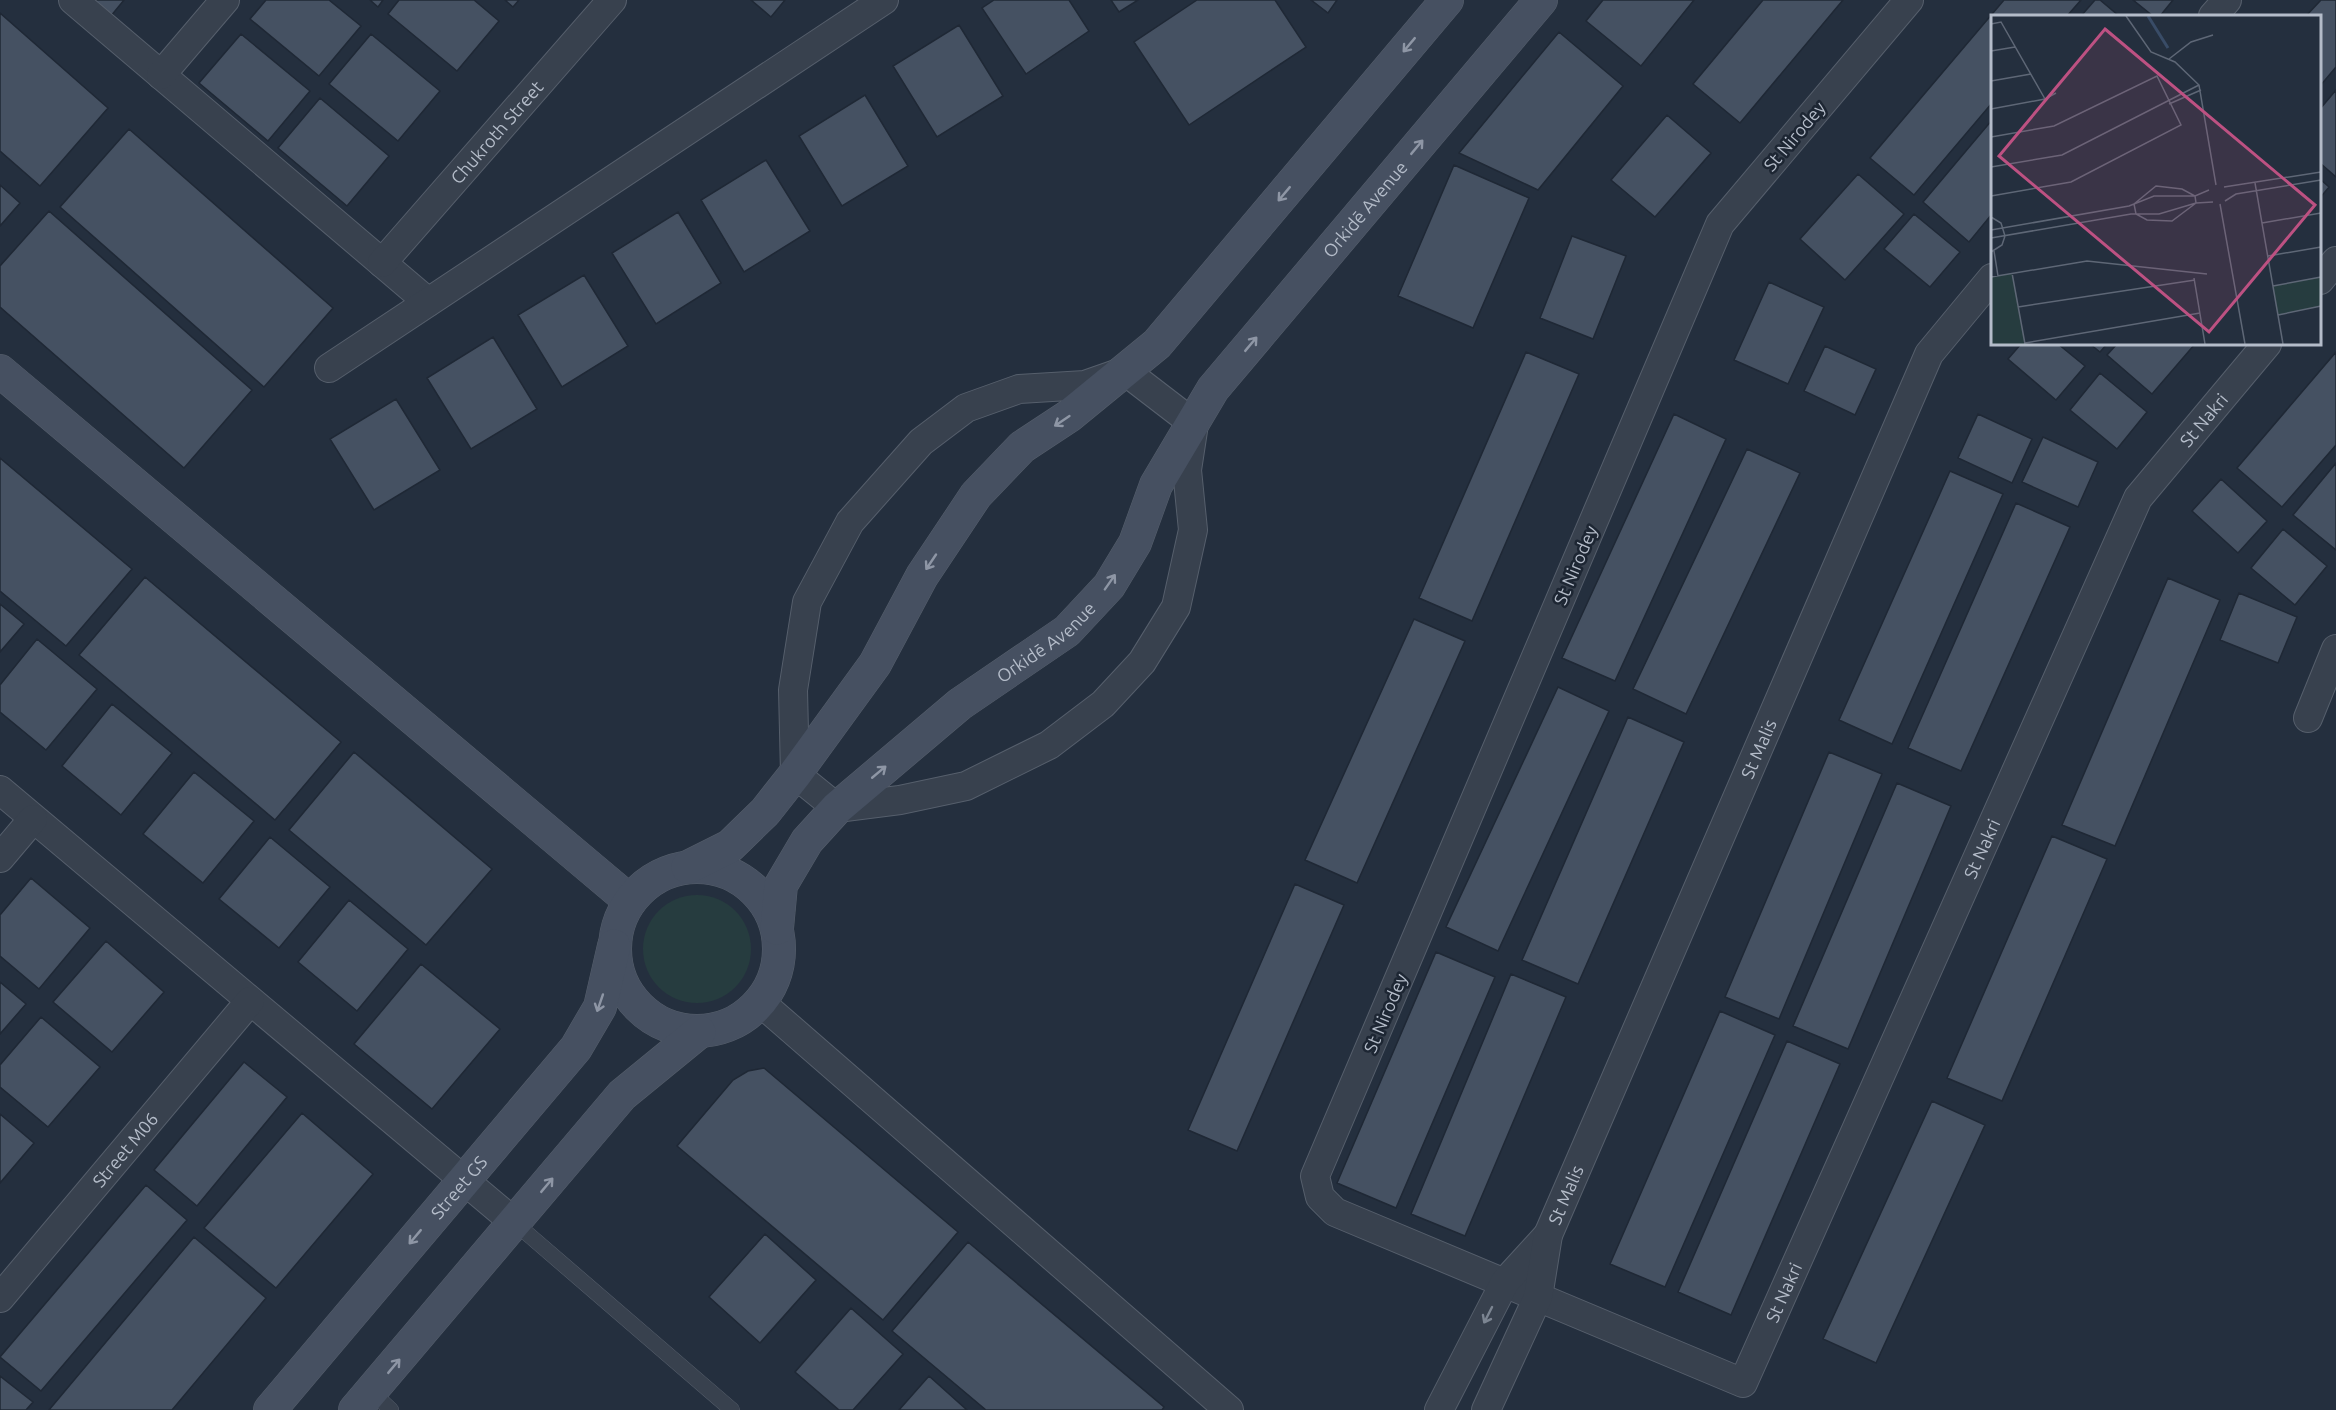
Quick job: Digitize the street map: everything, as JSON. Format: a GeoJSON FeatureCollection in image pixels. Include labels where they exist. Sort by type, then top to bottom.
{"type":"FeatureCollection","features":[{"type":"Feature","properties":{"kind":"street"},"geometry":{"type":"LineString","coordinates":[[73,0],[428,302]]}},
{"type":"Feature","properties":{"kind":"street"},"geometry":{"type":"LineString","coordinates":[[161,75],[225,0]]}},
{"type":"Feature","properties":{"kind":"street","name":"Chukroth Street"},"geometry":{"type":"LineString","coordinates":[[382,263],[612,0]]}},
{"type":"Feature","properties":{"kind":"street"},"geometry":{"type":"LineString","coordinates":[[329,368],[884,0]]}},
{"type":"Feature","properties":{"kind":"street"},"geometry":{"type":"LineString","coordinates":[[688,867],[712,867],[734,875],[753,888],[768,906],[777,928],[780,948],[778,967],[771,986],[760,1002],[748,1014],[732,1023],[699,1032],[682,1030],[660,1023],[640,1010],[626,991],[617,969],[614,946],[619,923],[630,901],[646,884],[666,873],[688,867],[730,846],[765,812],[874,664],[922,576],[976,495],[1022,447],[1069,416],[1157,344],[1447,0]]}},
{"type":"Feature","properties":{"kind":"street","name":"Orkidē Avenue"},"geometry":{"type":"LineString","coordinates":[[777,928],[781,885],[807,841],[837,808],[960,704],[1067,631],[1109,586],[1134,543],[1156,485],[1214,389],[1541,0]]}},
{"type":"Feature","properties":{"kind":"street","name":"St Nirodey"},"geometry":{"type":"LineString","coordinates":[[1505,1282],[1335,1212],[1320,1197],[1316,1176],[1720,224],[1909,0]]}},
{"type":"Feature","properties":{"kind":"street"},"geometry":{"type":"LineString","coordinates":[[2214,15],[2227,0]]}},
{"type":"Feature","properties":{"kind":"street"},"geometry":{"type":"LineString","coordinates":[[2321,278],[2336,261]]}},
{"type":"Feature","properties":{"kind":"street","name":"St Malis"},"geometry":{"type":"LineString","coordinates":[[1548,1235],[1929,354],[1991,279]]}},
{"type":"Feature","properties":{"kind":"street","name":"St Nakri"},"geometry":{"type":"LineString","coordinates":[[1538,1297],[1743,1383],[2138,498],[2266,345]]}},
{"type":"Feature","properties":{"kind":"street"},"geometry":{"type":"LineString","coordinates":[[0,371],[630,901]]}},
{"type":"Feature","properties":{"kind":"street"},"geometry":{"type":"LineString","coordinates":[[1125,371],[1194,424]]}},
{"type":"Feature","properties":{"kind":"street"},"geometry":{"type":"LineString","coordinates":[[837,808],[795,774],[793,690],[807,602],[850,522],[921,441],[966,408],[1019,389],[1084,385],[1125,371]]}},
{"type":"Feature","properties":{"kind":"street","name":"Orkidē Avenue"},"geometry":{"type":"LineString","coordinates":[[837,808],[900,800],[966,786],[1050,745],[1103,704],[1143,662],[1176,607],[1192,530],[1187,470],[1194,424]]}},
{"type":"Feature","properties":{"kind":"street"},"geometry":{"type":"LineString","coordinates":[[2308,718],[2336,649]]}},
{"type":"Feature","properties":{"kind":"street"},"geometry":{"type":"LineString","coordinates":[[0,790],[515,1223]]}},
{"type":"Feature","properties":{"kind":"street"},"geometry":{"type":"LineString","coordinates":[[0,858],[33,819]]}},
{"type":"Feature","properties":{"kind":"street","name":"Street GS"},"geometry":{"type":"LineString","coordinates":[[280,1406],[464,1180],[576,1048],[600,1007],[614,946]]}},
{"type":"Feature","properties":{"kind":"street","name":"Street M06"},"geometry":{"type":"LineString","coordinates":[[0,1298],[250,1001]]}},
{"type":"Feature","properties":{"kind":"street"},"geometry":{"type":"LineString","coordinates":[[760,1002],[1229,1410]]}},
{"type":"Feature","properties":{"kind":"street"},"geometry":{"type":"LineString","coordinates":[[373,1404],[515,1223],[622,1095],[699,1032]]}},
{"type":"Feature","properties":{"kind":"street"},"geometry":{"type":"LineString","coordinates":[[1439,1410],[1505,1282],[1548,1235]]}},
{"type":"Feature","properties":{"kind":"street"},"geometry":{"type":"LineString","coordinates":[[1486,1410],[1538,1297],[1548,1235]]}},
{"type":"Feature","properties":{"kind":"street"},"geometry":{"type":"LineString","coordinates":[[1505,1282],[1538,1297]]}},
{"type":"Feature","properties":{"kind":"lane"},"geometry":{"type":"LineString","coordinates":[[515,1223],[732,1410]]}},
{"type":"Feature","properties":{"kind":"green space"},"geometry":{"type":"Polygon","coordinates":[[[697,895],[707,896],[727,904],[735,911],[742,919],[750,939],[750,959],[742,979],[735,987],[727,994],[707,1002],[697,1003],[687,1002],[667,994],[659,987],[652,979],[644,959],[643,949],[644,939],[652,919],[659,911],[667,904],[687,896],[697,895]]]}},
{"type":"Feature","properties":{"kind":"building"},"geometry":{"type":"Polygon","coordinates":[[[80,0],[124,0],[106,22],[80,0]]]}},
{"type":"Feature","properties":{"kind":"building"},"geometry":{"type":"Polygon","coordinates":[[[266,0],[329,0],[361,26],[319,76],[250,19],[266,0]]]}},
{"type":"Feature","properties":{"kind":"building"},"geometry":{"type":"Polygon","coordinates":[[[370,0],[383,0],[378,7],[370,0]]]}},
{"type":"Feature","properties":{"kind":"building"},"geometry":{"type":"Polygon","coordinates":[[[399,0],[474,0],[499,21],[457,71],[388,14],[399,0]]]}},
{"type":"Feature","properties":{"kind":"building"},"geometry":{"type":"Polygon","coordinates":[[[505,0],[519,0],[513,7],[505,0]]]}},
{"type":"Feature","properties":{"kind":"building"},"geometry":{"type":"Polygon","coordinates":[[[751,0],[785,0],[771,17],[751,0]]]}},
{"type":"Feature","properties":{"kind":"building"},"geometry":{"type":"Polygon","coordinates":[[[994,0],[1069,0],[1089,31],[1026,74],[982,8],[994,0]]]}},
{"type":"Feature","properties":{"kind":"building"},"geometry":{"type":"Polygon","coordinates":[[[1111,0],[1138,0],[1119,12],[1111,0]]]}},
{"type":"Feature","properties":{"kind":"building"},"geometry":{"type":"Polygon","coordinates":[[[1197,0],[1275,0],[1306,47],[1189,125],[1134,42],[1197,0]]]}},
{"type":"Feature","properties":{"kind":"building"},"geometry":{"type":"Polygon","coordinates":[[[1311,0],[1337,0],[1328,13],[1311,0]]]}},
{"type":"Feature","properties":{"kind":"building"},"geometry":{"type":"Polygon","coordinates":[[[1603,0],[1694,0],[1641,66],[1586,21],[1603,0]]]}},
{"type":"Feature","properties":{"kind":"building"},"geometry":{"type":"Polygon","coordinates":[[[1763,0],[1843,0],[1740,123],[1693,84],[1763,0]]]}},
{"type":"Feature","properties":{"kind":"building"},"geometry":{"type":"Polygon","coordinates":[[[2004,0],[2081,0],[2068,15],[1991,15],[2004,0]]]}},
{"type":"Feature","properties":{"kind":"building"},"geometry":{"type":"Polygon","coordinates":[[[2095,0],[2100,0],[2118,15],[2082,15],[2095,0]]]}},
{"type":"Feature","properties":{"kind":"building"},"geometry":{"type":"Polygon","coordinates":[[[2133,0],[2173,0],[2161,15],[2152,15],[2133,0]]]}},
{"type":"Feature","properties":{"kind":"building"},"geometry":{"type":"Polygon","coordinates":[[[2321,0],[2336,0],[2336,67],[2321,85],[2321,15],[2307,15],[2321,0]]]}},
{"type":"Feature","properties":{"kind":"building"},"geometry":{"type":"Polygon","coordinates":[[[0,13],[108,108],[40,186],[0,151],[0,13]]]}},
{"type":"Feature","properties":{"kind":"building"},"geometry":{"type":"Polygon","coordinates":[[[1991,15],[1991,104],[1914,195],[1870,158],[1991,15]]]}},
{"type":"Feature","properties":{"kind":"building"},"geometry":{"type":"Polygon","coordinates":[[[959,25],[1003,96],[937,137],[893,66],[959,25]]]}},
{"type":"Feature","properties":{"kind":"building"},"geometry":{"type":"Polygon","coordinates":[[[1559,32],[1623,86],[1538,190],[1459,153],[1559,32]]]}},
{"type":"Feature","properties":{"kind":"building"},"geometry":{"type":"Polygon","coordinates":[[[241,34],[310,91],[268,141],[199,83],[241,34]]]}},
{"type":"Feature","properties":{"kind":"building"},"geometry":{"type":"Polygon","coordinates":[[[371,34],[440,91],[398,141],[329,84],[371,34]]]}},
{"type":"Feature","properties":{"kind":"building"},"geometry":{"type":"Polygon","coordinates":[[[2336,90],[2336,177],[2321,164],[2321,108],[2336,90]]]}},
{"type":"Feature","properties":{"kind":"building"},"geometry":{"type":"Polygon","coordinates":[[[865,95],[908,166],[842,206],[799,136],[865,95]]]}},
{"type":"Feature","properties":{"kind":"building"},"geometry":{"type":"Polygon","coordinates":[[[320,98],[389,156],[347,206],[278,148],[320,98]]]}},
{"type":"Feature","properties":{"kind":"building"},"geometry":{"type":"Polygon","coordinates":[[[1667,115],[1711,153],[1655,217],[1611,180],[1667,115]]]}},
{"type":"Feature","properties":{"kind":"building"},"geometry":{"type":"Polygon","coordinates":[[[1991,121],[1991,215],[1969,242],[1923,202],[1991,121]]]}},
{"type":"Feature","properties":{"kind":"building"},"geometry":{"type":"Polygon","coordinates":[[[129,129],[333,308],[264,387],[60,207],[129,129]]]}},
{"type":"Feature","properties":{"kind":"building"},"geometry":{"type":"Polygon","coordinates":[[[766,160],[810,231],[744,272],[701,200],[766,160]]]}},
{"type":"Feature","properties":{"kind":"building"},"geometry":{"type":"Polygon","coordinates":[[[1454,165],[1529,198],[1473,328],[1398,296],[1454,165]]]}},
{"type":"Feature","properties":{"kind":"building"},"geometry":{"type":"Polygon","coordinates":[[[1858,174],[1904,214],[1845,280],[1800,239],[1858,174]]]}},
{"type":"Feature","properties":{"kind":"building"},"geometry":{"type":"Polygon","coordinates":[[[2321,180],[2329,187],[2321,197],[2321,180]]]}},
{"type":"Feature","properties":{"kind":"building"},"geometry":{"type":"Polygon","coordinates":[[[0,185],[20,203],[0,226],[0,185]]]}},
{"type":"Feature","properties":{"kind":"building"},"geometry":{"type":"Polygon","coordinates":[[[49,211],[252,390],[184,468],[0,307],[0,266],[49,211]]]}},
{"type":"Feature","properties":{"kind":"building"},"geometry":{"type":"Polygon","coordinates":[[[678,212],[721,283],[656,324],[612,253],[678,212]]]}},
{"type":"Feature","properties":{"kind":"building"},"geometry":{"type":"Polygon","coordinates":[[[1914,214],[1960,252],[1930,287],[1884,249],[1914,214]]]}},
{"type":"Feature","properties":{"kind":"building"},"geometry":{"type":"Polygon","coordinates":[[[1572,236],[1626,256],[1593,339],[1540,318],[1572,236]]]}},
{"type":"Feature","properties":{"kind":"building"},"geometry":{"type":"Polygon","coordinates":[[[584,275],[628,346],[562,387],[518,315],[584,275]]]}},
{"type":"Feature","properties":{"kind":"building"},"geometry":{"type":"Polygon","coordinates":[[[1769,282],[1824,307],[1788,384],[1734,360],[1769,282]]]}},
{"type":"Feature","properties":{"kind":"building"},"geometry":{"type":"Polygon","coordinates":[[[493,337],[537,409],[471,449],[427,378],[493,337]]]}},
{"type":"Feature","properties":{"kind":"building"},"geometry":{"type":"Polygon","coordinates":[[[2020,345],[2059,345],[2085,366],[2056,400],[2008,359],[2020,345]]]}},
{"type":"Feature","properties":{"kind":"building"},"geometry":{"type":"Polygon","coordinates":[[[2091,345],[2106,345],[2100,352],[2091,345]]]}},
{"type":"Feature","properties":{"kind":"building"},"geometry":{"type":"Polygon","coordinates":[[[2116,345],[2194,345],[2152,394],[2107,355],[2116,345]]]}},
{"type":"Feature","properties":{"kind":"building"},"geometry":{"type":"Polygon","coordinates":[[[1825,346],[1876,369],[1855,415],[1804,391],[1825,346]]]}},
{"type":"Feature","properties":{"kind":"building"},"geometry":{"type":"Polygon","coordinates":[[[1526,352],[1579,374],[1472,621],[1419,598],[1526,352]]]}},
{"type":"Feature","properties":{"kind":"building"},"geometry":{"type":"Polygon","coordinates":[[[2336,352],[2336,445],[2282,507],[2237,468],[2336,352]]]}},
{"type":"Feature","properties":{"kind":"building"},"geometry":{"type":"Polygon","coordinates":[[[2100,373],[2147,412],[2117,449],[2070,410],[2100,373]]]}},
{"type":"Feature","properties":{"kind":"building"},"geometry":{"type":"Polygon","coordinates":[[[396,399],[440,470],[374,510],[330,439],[396,399]]]}},
{"type":"Feature","properties":{"kind":"building"},"geometry":{"type":"Polygon","coordinates":[[[1674,414],[1726,439],[1615,681],[1562,658],[1674,414]]]}},
{"type":"Feature","properties":{"kind":"building"},"geometry":{"type":"Polygon","coordinates":[[[1978,414],[2032,439],[2012,483],[1958,458],[1978,414]]]}},
{"type":"Feature","properties":{"kind":"building"},"geometry":{"type":"Polygon","coordinates":[[[2043,437],[2098,462],[2078,507],[2022,482],[2043,437]]]}},
{"type":"Feature","properties":{"kind":"building"},"geometry":{"type":"Polygon","coordinates":[[[1747,449],[1800,473],[1686,714],[1633,689],[1747,449]]]}},
{"type":"Feature","properties":{"kind":"building"},"geometry":{"type":"Polygon","coordinates":[[[0,458],[132,569],[66,646],[0,591],[0,458]]]}},
{"type":"Feature","properties":{"kind":"building"},"geometry":{"type":"Polygon","coordinates":[[[2336,463],[2336,550],[2293,515],[2336,463]]]}},
{"type":"Feature","properties":{"kind":"building"},"geometry":{"type":"Polygon","coordinates":[[[1950,471],[2003,494],[1892,744],[1839,720],[1950,471]]]}},
{"type":"Feature","properties":{"kind":"building"},"geometry":{"type":"Polygon","coordinates":[[[2221,479],[2267,521],[2238,553],[2192,511],[2221,479]]]}},
{"type":"Feature","properties":{"kind":"building"},"geometry":{"type":"Polygon","coordinates":[[[2016,503],[2070,527],[1961,771],[1908,748],[2016,503]]]}},
{"type":"Feature","properties":{"kind":"building"},"geometry":{"type":"Polygon","coordinates":[[[2283,529],[2327,566],[2295,605],[2251,568],[2283,529]]]}},
{"type":"Feature","properties":{"kind":"building"},"geometry":{"type":"Polygon","coordinates":[[[145,577],[341,742],[275,820],[79,655],[145,577]]]}},
{"type":"Feature","properties":{"kind":"building"},"geometry":{"type":"Polygon","coordinates":[[[2168,578],[2220,600],[2115,846],[2062,825],[2168,578]]]}},
{"type":"Feature","properties":{"kind":"building"},"geometry":{"type":"Polygon","coordinates":[[[2239,593],[2297,617],[2278,663],[2220,640],[2239,593]]]}},
{"type":"Feature","properties":{"kind":"building"},"geometry":{"type":"Polygon","coordinates":[[[0,604],[24,624],[0,652],[0,604]]]}},
{"type":"Feature","properties":{"kind":"building"},"geometry":{"type":"Polygon","coordinates":[[[1414,619],[1465,641],[1357,883],[1305,860],[1414,619]]]}},
{"type":"Feature","properties":{"kind":"building"},"geometry":{"type":"Polygon","coordinates":[[[37,639],[97,689],[46,750],[0,712],[0,685],[37,639]]]}},
{"type":"Feature","properties":{"kind":"building"},"geometry":{"type":"Polygon","coordinates":[[[1558,687],[1609,711],[1498,951],[1446,927],[1558,687]]]}},
{"type":"Feature","properties":{"kind":"building"},"geometry":{"type":"Polygon","coordinates":[[[112,704],[172,753],[121,815],[62,766],[112,704]]]}},
{"type":"Feature","properties":{"kind":"building"},"geometry":{"type":"Polygon","coordinates":[[[1628,717],[1684,742],[1578,984],[1522,960],[1628,717]]]}},
{"type":"Feature","properties":{"kind":"building"},"geometry":{"type":"Polygon","coordinates":[[[354,752],[492,869],[426,945],[289,830],[354,752]]]}},
{"type":"Feature","properties":{"kind":"building"},"geometry":{"type":"Polygon","coordinates":[[[1829,752],[1882,774],[1779,1019],[1725,997],[1829,752]]]}},
{"type":"Feature","properties":{"kind":"building"},"geometry":{"type":"Polygon","coordinates":[[[194,772],[254,821],[203,883],[143,834],[194,772]]]}},
{"type":"Feature","properties":{"kind":"building"},"geometry":{"type":"Polygon","coordinates":[[[1897,783],[1951,806],[1848,1049],[1793,1026],[1897,783]]]}},
{"type":"Feature","properties":{"kind":"building"},"geometry":{"type":"Polygon","coordinates":[[[2052,836],[2107,859],[2002,1101],[1947,1078],[2052,836]]]}},
{"type":"Feature","properties":{"kind":"building"},"geometry":{"type":"Polygon","coordinates":[[[270,837],[330,887],[279,948],[219,899],[270,837]]]}},
{"type":"Feature","properties":{"kind":"building"},"geometry":{"type":"Polygon","coordinates":[[[31,878],[90,928],[39,989],[0,956],[0,915],[31,878]]]}},
{"type":"Feature","properties":{"kind":"building"},"geometry":{"type":"Polygon","coordinates":[[[1295,884],[1344,905],[1237,1151],[1188,1130],[1295,884]]]}},
{"type":"Feature","properties":{"kind":"building"},"geometry":{"type":"Polygon","coordinates":[[[349,900],[408,949],[357,1011],[298,962],[349,900]]]}},
{"type":"Feature","properties":{"kind":"building"},"geometry":{"type":"Polygon","coordinates":[[[106,941],[164,992],[112,1052],[53,1002],[106,941]]]}},
{"type":"Feature","properties":{"kind":"building"},"geometry":{"type":"Polygon","coordinates":[[[1436,952],[1495,977],[1396,1208],[1337,1183],[1436,952]]]}},
{"type":"Feature","properties":{"kind":"building"},"geometry":{"type":"Polygon","coordinates":[[[421,964],[500,1029],[432,1109],[354,1044],[421,964]]]}},
{"type":"Feature","properties":{"kind":"building"},"geometry":{"type":"Polygon","coordinates":[[[1511,974],[1566,997],[1465,1236],[1411,1214],[1511,974]]]}},
{"type":"Feature","properties":{"kind":"building"},"geometry":{"type":"Polygon","coordinates":[[[0,982],[26,1004],[0,1034],[0,982]]]}},
{"type":"Feature","properties":{"kind":"building"},"geometry":{"type":"Polygon","coordinates":[[[1720,1011],[1775,1035],[1665,1287],[1610,1264],[1720,1011]]]}},
{"type":"Feature","properties":{"kind":"building"},"geometry":{"type":"Polygon","coordinates":[[[41,1017],[100,1067],[48,1127],[0,1087],[0,1065],[41,1017]]]}},
{"type":"Feature","properties":{"kind":"building"},"geometry":{"type":"Polygon","coordinates":[[[1787,1041],[1840,1064],[1731,1315],[1678,1292],[1787,1041]]]}},
{"type":"Feature","properties":{"kind":"building"},"geometry":{"type":"Polygon","coordinates":[[[244,1062],[287,1097],[197,1206],[154,1170],[244,1062]]]}},
{"type":"Feature","properties":{"kind":"building"},"geometry":{"type":"Polygon","coordinates":[[[764,1068],[958,1232],[883,1320],[677,1146],[733,1080],[748,1071],[764,1068]]]}},
{"type":"Feature","properties":{"kind":"building"},"geometry":{"type":"Polygon","coordinates":[[[1932,1101],[1985,1125],[1876,1363],[1823,1339],[1932,1101]]]}},
{"type":"Feature","properties":{"kind":"building"},"geometry":{"type":"Polygon","coordinates":[[[302,1113],[373,1174],[276,1288],[204,1228],[302,1113]]]}},
{"type":"Feature","properties":{"kind":"building"},"geometry":{"type":"Polygon","coordinates":[[[0,1114],[34,1143],[0,1183],[0,1114]]]}},
{"type":"Feature","properties":{"kind":"building"},"geometry":{"type":"Polygon","coordinates":[[[146,1185],[187,1220],[41,1391],[0,1357],[146,1185]]]}},
{"type":"Feature","properties":{"kind":"building"},"geometry":{"type":"Polygon","coordinates":[[[765,1234],[816,1280],[760,1343],[709,1297],[765,1234]]]}},
{"type":"Feature","properties":{"kind":"building"},"geometry":{"type":"Polygon","coordinates":[[[194,1237],[266,1298],[172,1410],[49,1410],[194,1237]]]}},
{"type":"Feature","properties":{"kind":"building"},"geometry":{"type":"Polygon","coordinates":[[[968,1242],[1164,1407],[1162,1410],[986,1410],[892,1331],[968,1242]]]}},
{"type":"Feature","properties":{"kind":"building"},"geometry":{"type":"Polygon","coordinates":[[[851,1308],[903,1354],[853,1410],[839,1410],[795,1372],[851,1308]]]}},
{"type":"Feature","properties":{"kind":"building"},"geometry":{"type":"Polygon","coordinates":[[[0,1376],[33,1402],[26,1410],[0,1410],[0,1376]]]}},
{"type":"Feature","properties":{"kind":"building"},"geometry":{"type":"Polygon","coordinates":[[[929,1376],[967,1410],[899,1410],[929,1376]]]}}]}
